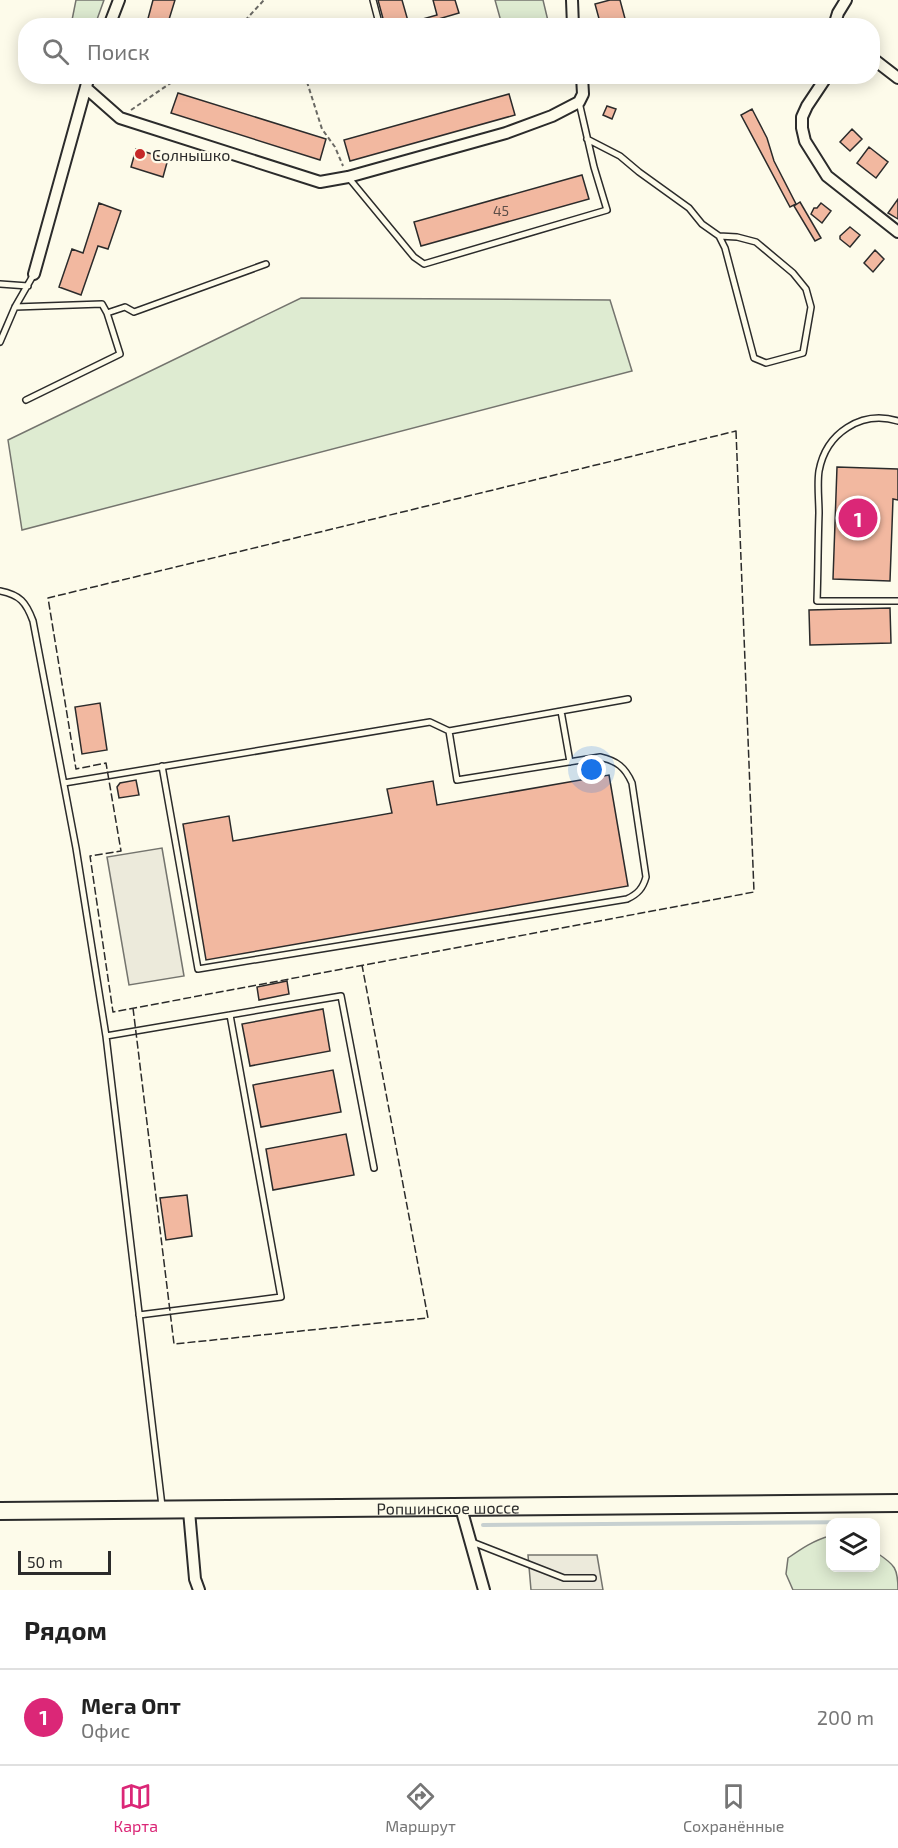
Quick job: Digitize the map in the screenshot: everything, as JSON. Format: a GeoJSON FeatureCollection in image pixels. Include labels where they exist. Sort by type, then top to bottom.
{"type":"FeatureCollection","features":[{"type":"Feature","properties":{"kind":"main road","name":"Ропшинское шоссе"},"geometry":{"type":"LineString","coordinates":[[0,1511],[898,1503]]}},
{"type":"Feature","properties":{"kind":"street"},"geometry":{"type":"LineString","coordinates":[[111,18],[118,0]]}},
{"type":"Feature","properties":{"kind":"street"},"geometry":{"type":"LineString","coordinates":[[572,0],[573,18]]}},
{"type":"Feature","properties":{"kind":"street"},"geometry":{"type":"LineString","coordinates":[[836,18],[846,0]]}},
{"type":"Feature","properties":{"kind":"street"},"geometry":{"type":"LineString","coordinates":[[880,64],[898,78]]}},
{"type":"Feature","properties":{"kind":"street"},"geometry":{"type":"LineString","coordinates":[[34,274],[87,84]]}},
{"type":"Feature","properties":{"kind":"street"},"geometry":{"type":"LineString","coordinates":[[86,88],[120,118],[320,182],[348,177],[532,125],[579,102],[583,94],[582,84]]}},
{"type":"Feature","properties":{"kind":"street"},"geometry":{"type":"LineString","coordinates":[[822,84],[801,117],[805,141],[827,176],[898,232]]}},
{"type":"Feature","properties":{"kind":"street"},"geometry":{"type":"LineString","coordinates":[[461,1508],[484,1590]]}},
{"type":"Feature","properties":{"kind":"street"},"geometry":{"type":"LineString","coordinates":[[189,1511],[195,1579],[199,1590]]}},
{"type":"Feature","properties":{"kind":"lane"},"geometry":{"type":"LineString","coordinates":[[372,0],[377,18]]}},
{"type":"Feature","properties":{"kind":"lane"},"geometry":{"type":"LineString","coordinates":[[348,177],[414,257],[424,264],[607,210],[579,102]]}},
{"type":"Feature","properties":{"kind":"lane"},"geometry":{"type":"LineString","coordinates":[[587,139],[620,156],[689,208],[702,224],[719,236],[726,248],[754,358],[766,363],[803,353],[812,307],[806,289],[793,273],[756,243],[737,237],[719,236]]}},
{"type":"Feature","properties":{"kind":"lane"},"geometry":{"type":"LineString","coordinates":[[107,313],[125,308],[134,312],[266,264]]}},
{"type":"Feature","properties":{"kind":"lane"},"geometry":{"type":"LineString","coordinates":[[0,342],[15,307],[34,274]]}},
{"type":"Feature","properties":{"kind":"lane"},"geometry":{"type":"LineString","coordinates":[[0,284],[28,286]]}},
{"type":"Feature","properties":{"kind":"lane"},"geometry":{"type":"LineString","coordinates":[[15,307],[102,304],[120,354],[26,400]]}},
{"type":"Feature","properties":{"kind":"lane"},"geometry":{"type":"LineString","coordinates":[[898,421],[879,419],[859,422],[836,435],[827,448],[819,471],[817,601],[898,601]]}},
{"type":"Feature","properties":{"kind":"lane"},"geometry":{"type":"LineString","coordinates":[[0,591],[21,598],[33,621],[76,848],[106,1036],[162,1511]]}},
{"type":"Feature","properties":{"kind":"lane"},"geometry":{"type":"LineString","coordinates":[[64,783],[430,722],[449,731],[628,699]]}},
{"type":"Feature","properties":{"kind":"lane"},"geometry":{"type":"LineString","coordinates":[[561,711],[570,762]]}},
{"type":"Feature","properties":{"kind":"lane"},"geometry":{"type":"LineString","coordinates":[[162,766],[198,969],[634,896],[644,884],[646,877],[632,783],[621,765],[600,757],[457,780],[449,731]]}},
{"type":"Feature","properties":{"kind":"lane"},"geometry":{"type":"LineString","coordinates":[[106,1036],[341,996],[374,1168]]}},
{"type":"Feature","properties":{"kind":"lane"},"geometry":{"type":"LineString","coordinates":[[140,1315],[281,1297],[230,1015]]}},
{"type":"Feature","properties":{"kind":"lane"},"geometry":{"type":"LineString","coordinates":[[470,1542],[564,1578],[593,1578]]}},
{"type":"Feature","properties":{"kind":"path"},"geometry":{"type":"LineString","coordinates":[[249,18],[264,0]]}},
{"type":"Feature","properties":{"kind":"path"},"geometry":{"type":"LineString","coordinates":[[120,118],[169,84]]}},
{"type":"Feature","properties":{"kind":"path"},"geometry":{"type":"LineString","coordinates":[[308,84],[322,129],[335,147],[342,164]]}},
{"type":"Feature","properties":{"kind":"green space"},"geometry":{"type":"Polygon","coordinates":[[[76,0],[104,0],[98,18],[72,18],[76,0]]]}},
{"type":"Feature","properties":{"kind":"green space"},"geometry":{"type":"Polygon","coordinates":[[[495,0],[543,0],[547,18],[500,18],[495,0]]]}},
{"type":"Feature","properties":{"kind":"green space"},"geometry":{"type":"Polygon","coordinates":[[[301,298],[610,300],[632,371],[22,530],[8,440],[301,298]]]}},
{"type":"Feature","properties":{"kind":"green space"},"geometry":{"type":"Polygon","coordinates":[[[826,1537],[826,1572],[880,1572],[880,1555],[894,1568],[898,1590],[793,1590],[786,1574],[788,1558],[813,1542],[826,1537]]]}},
{"type":"Feature","properties":{"kind":"shaded area"},"geometry":{"type":"Polygon","coordinates":[[[162,848],[184,976],[129,985],[107,857],[162,848]]]}},
{"type":"Feature","properties":{"kind":"shaded area"},"geometry":{"type":"Polygon","coordinates":[[[528,1555],[597,1555],[603,1590],[531,1590],[528,1555]]]}},
{"type":"Feature","properties":{"kind":"building"},"geometry":{"type":"Polygon","coordinates":[[[153,0],[175,0],[169,18],[148,18],[153,0]]]}},
{"type":"Feature","properties":{"kind":"building"},"geometry":{"type":"Polygon","coordinates":[[[378,0],[402,0],[407,18],[383,18],[378,0]]]}},
{"type":"Feature","properties":{"kind":"building"},"geometry":{"type":"Polygon","coordinates":[[[433,0],[455,0],[459,13],[442,18],[426,18],[437,15],[433,0]]]}},
{"type":"Feature","properties":{"kind":"building"},"geometry":{"type":"Polygon","coordinates":[[[620,0],[625,18],[599,18],[595,4],[620,0]]]}},
{"type":"Feature","properties":{"kind":"building"},"geometry":{"type":"Polygon","coordinates":[[[178,93],[326,139],[320,160],[171,113],[178,93]]]}},
{"type":"Feature","properties":{"kind":"building"},"geometry":{"type":"Polygon","coordinates":[[[509,94],[515,115],[350,161],[344,140],[509,94]]]}},
{"type":"Feature","properties":{"kind":"building"},"geometry":{"type":"Polygon","coordinates":[[[607,106],[616,109],[612,119],[603,115],[607,106]]]}},
{"type":"Feature","properties":{"kind":"building"},"geometry":{"type":"Polygon","coordinates":[[[752,109],[767,138],[774,161],[796,204],[790,207],[741,115],[752,109]]]}},
{"type":"Feature","properties":{"kind":"building"},"geometry":{"type":"Polygon","coordinates":[[[852,129],[862,139],[850,151],[840,142],[852,129]]]}},
{"type":"Feature","properties":{"kind":"building"},"geometry":{"type":"Polygon","coordinates":[[[869,147],[888,162],[876,178],[857,163],[869,147]]]}},
{"type":"Feature","properties":{"kind":"building"},"geometry":{"type":"Polygon","coordinates":[[[136,149],[168,159],[163,177],[131,167],[136,149]]]}},
{"type":"Feature","properties":{"kind":"building"},"geometry":{"type":"Polygon","coordinates":[[[582,175],[589,199],[421,246],[414,222],[582,175]]]}},
{"type":"Feature","properties":{"kind":"building"},"geometry":{"type":"Polygon","coordinates":[[[898,199],[898,219],[888,213],[898,199]]]}},
{"type":"Feature","properties":{"kind":"building"},"geometry":{"type":"Polygon","coordinates":[[[800,202],[821,238],[815,241],[794,206],[800,202]]]}},
{"type":"Feature","properties":{"kind":"building"},"geometry":{"type":"Polygon","coordinates":[[[99,203],[121,211],[108,249],[98,246],[81,295],[59,287],[72,249],[83,253],[99,203]]]}},
{"type":"Feature","properties":{"kind":"building"},"geometry":{"type":"Polygon","coordinates":[[[821,203],[831,211],[822,223],[811,214],[814,208],[821,203]]]}},
{"type":"Feature","properties":{"kind":"building"},"geometry":{"type":"Polygon","coordinates":[[[850,227],[860,235],[850,247],[840,239],[840,236],[850,227]]]}},
{"type":"Feature","properties":{"kind":"building"},"geometry":{"type":"Polygon","coordinates":[[[875,250],[884,259],[873,272],[864,263],[875,250]]]}},
{"type":"Feature","properties":{"kind":"building"},"geometry":{"type":"Polygon","coordinates":[[[837,467],[898,469],[898,500],[893,499],[890,581],[833,579],[837,467]]]}},
{"type":"Feature","properties":{"kind":"building"},"geometry":{"type":"Polygon","coordinates":[[[890,608],[891,643],[810,645],[809,610],[890,608]]]}},
{"type":"Feature","properties":{"kind":"building"},"geometry":{"type":"Polygon","coordinates":[[[100,703],[107,750],[82,754],[75,707],[100,703]]]}},
{"type":"Feature","properties":{"kind":"building"},"geometry":{"type":"Polygon","coordinates":[[[609,775],[628,886],[206,960],[183,824],[229,816],[233,841],[392,813],[387,789],[433,781],[437,805],[609,775]]]}},
{"type":"Feature","properties":{"kind":"building"},"geometry":{"type":"Polygon","coordinates":[[[136,780],[139,795],[119,798],[117,787],[120,783],[136,780]]]}},
{"type":"Feature","properties":{"kind":"building"},"geometry":{"type":"Polygon","coordinates":[[[287,981],[289,994],[259,1000],[257,987],[287,981]]]}},
{"type":"Feature","properties":{"kind":"building"},"geometry":{"type":"Polygon","coordinates":[[[323,1009],[330,1051],[250,1066],[242,1024],[323,1009]]]}},
{"type":"Feature","properties":{"kind":"building"},"geometry":{"type":"Polygon","coordinates":[[[333,1070],[341,1112],[261,1127],[253,1085],[333,1070]]]}},
{"type":"Feature","properties":{"kind":"building"},"geometry":{"type":"Polygon","coordinates":[[[346,1134],[354,1175],[273,1190],[266,1149],[346,1134]]]}},
{"type":"Feature","properties":{"kind":"building"},"geometry":{"type":"Polygon","coordinates":[[[187,1195],[192,1236],[166,1240],[160,1198],[187,1195]]]}},
{"type":"Feature","properties":{"kind":"waterway"},"geometry":{"type":"LineString","coordinates":[[483,1525],[826,1522]]}},
{"type":"Feature","properties":{"kind":"fence"},"geometry":{"type":"LineString","coordinates":[[736,431],[754,892],[113,1012],[90,856],[121,851],[106,763],[76,769],[48,598],[736,431]]}},
{"type":"Feature","properties":{"kind":"fence"},"geometry":{"type":"LineString","coordinates":[[133,1008],[174,1344],[428,1318],[362,965]]}},
{"type":"Feature","properties":{"kind":"place","name":"Солнышко"},"geometry":{"type":"Point","coordinates":[140,154]}},
{"type":"Feature","properties":{"kind":"place","name":"Мега Опт"},"geometry":{"type":"Point","coordinates":[858,518]}}]}
